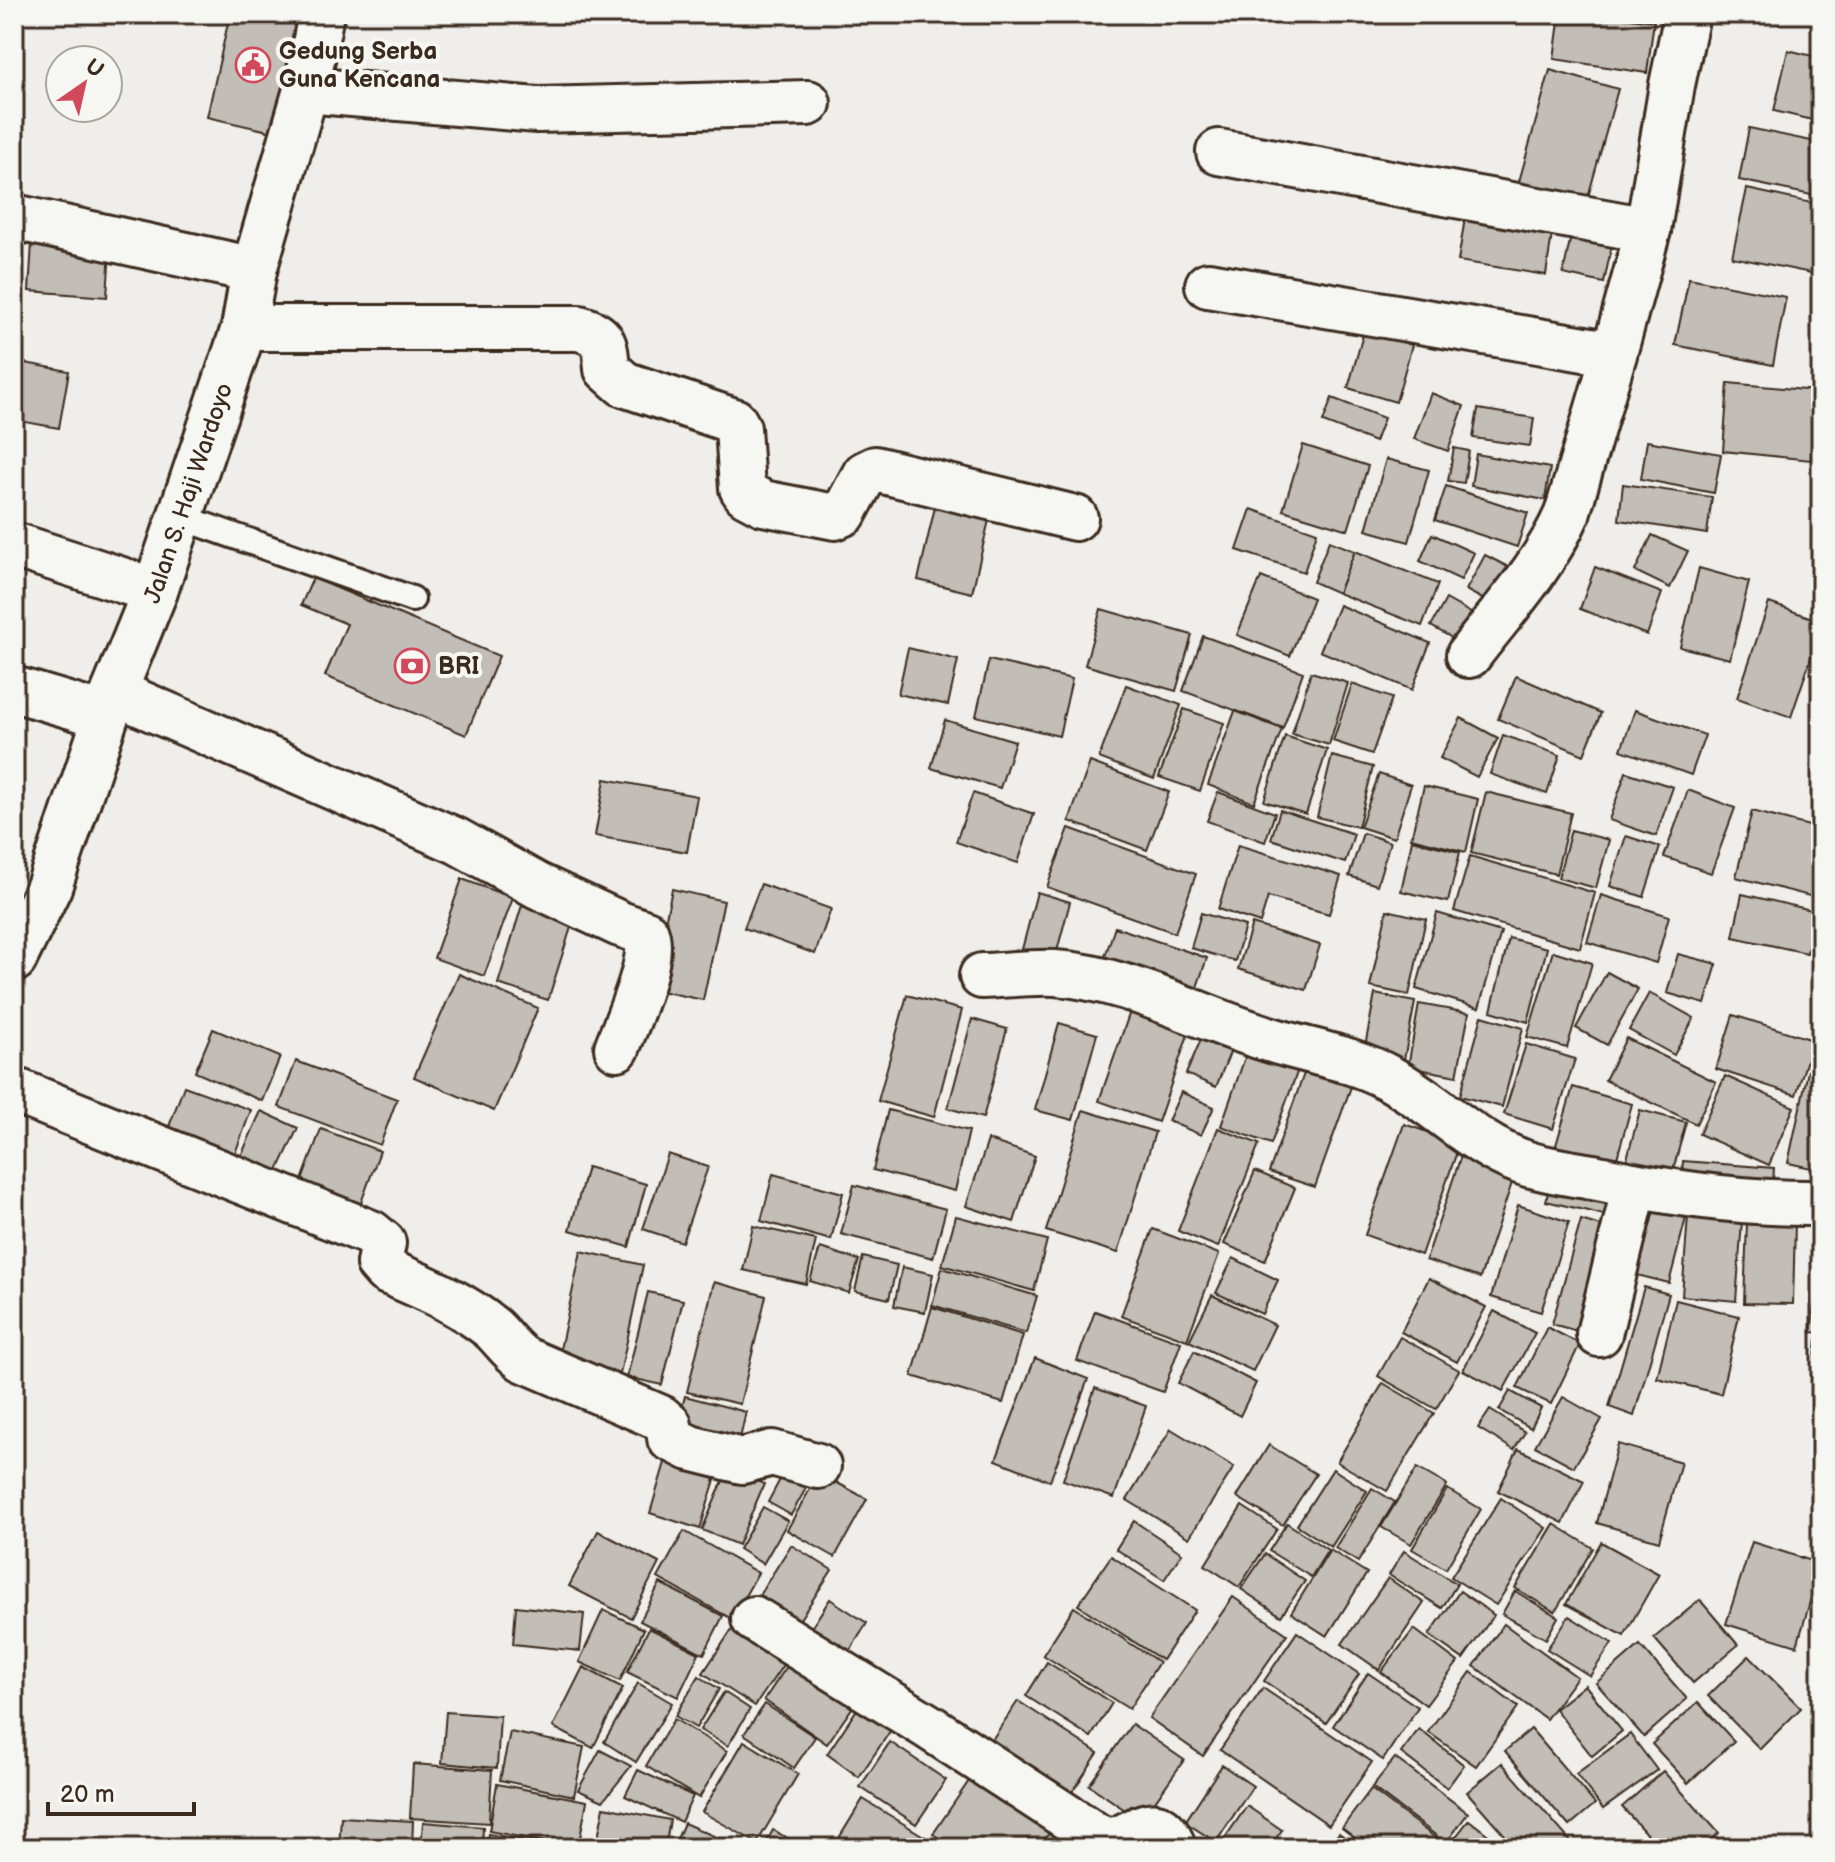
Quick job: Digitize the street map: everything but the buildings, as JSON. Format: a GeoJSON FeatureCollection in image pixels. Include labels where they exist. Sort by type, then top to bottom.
{"type":"FeatureCollection","features":[{"type":"Feature","properties":{"kind":"street","name":"Jalan S. Haji Wardoyo"},"geometry":{"type":"LineString","coordinates":[[14,959],[49,887],[110,704],[181,517],[244,328],[254,270],[306,90],[321,14]]}},
{"type":"Feature","properties":{"kind":"street"},"geometry":{"type":"LineString","coordinates":[[1469,655],[1542,561],[1567,514],[1648,230],[1687,14]]}},
{"type":"Feature","properties":{"kind":"street"},"geometry":{"type":"LineString","coordinates":[[306,90],[537,110],[808,103]]}},
{"type":"Feature","properties":{"kind":"street"},"geometry":{"type":"LineString","coordinates":[[1219,152],[1648,230]]}},
{"type":"Feature","properties":{"kind":"street"},"geometry":{"type":"LineString","coordinates":[[14,217],[254,270]]}},
{"type":"Feature","properties":{"kind":"street"},"geometry":{"type":"LineString","coordinates":[[1208,285],[1614,354]]}},
{"type":"Feature","properties":{"kind":"street"},"geometry":{"type":"LineString","coordinates":[[244,328],[579,328],[595,332],[605,345],[607,369],[624,384],[734,421],[738,428],[742,488],[753,500],[835,517],[844,513],[865,474],[875,469],[1075,518]]}},
{"type":"Feature","properties":{"kind":"street"},"geometry":{"type":"LineString","coordinates":[[14,545],[155,591]]}},
{"type":"Feature","properties":{"kind":"street"},"geometry":{"type":"LineString","coordinates":[[14,689],[110,704],[457,841],[538,886],[646,933],[649,942],[647,959],[617,1048]]}},
{"type":"Feature","properties":{"kind":"street"},"geometry":{"type":"LineString","coordinates":[[982,976],[1055,973],[1110,983],[1260,1037],[1386,1076],[1453,1122],[1522,1162],[1635,1186],[1786,1203],[1821,1203]]}},
{"type":"Feature","properties":{"kind":"street"},"geometry":{"type":"LineString","coordinates":[[14,1090],[371,1233],[383,1243],[379,1263],[386,1271],[449,1298],[492,1329],[511,1351],[523,1359],[661,1418],[669,1425],[670,1438],[681,1445],[742,1461],[772,1453],[818,1466]]}},
{"type":"Feature","properties":{"kind":"street"},"geometry":{"type":"LineString","coordinates":[[1599,1334],[1635,1186]]}},
{"type":"Feature","properties":{"kind":"street"},"geometry":{"type":"LineString","coordinates":[[754,1619],[929,1727],[1098,1837],[1113,1840],[1142,1825],[1150,1825],[1167,1835],[1171,1842],[1169,1848]]}},
{"type":"Feature","properties":{"kind":"lane"},"geometry":{"type":"LineString","coordinates":[[181,517],[412,599]]}},
{"type":"Feature","properties":{"kind":"place","name":"Gedung Serba Guna Kencana"},"geometry":{"type":"Point","coordinates":[253,65]}},
{"type":"Feature","properties":{"kind":"place","name":"BRI"},"geometry":{"type":"Point","coordinates":[412,666]}}]}
